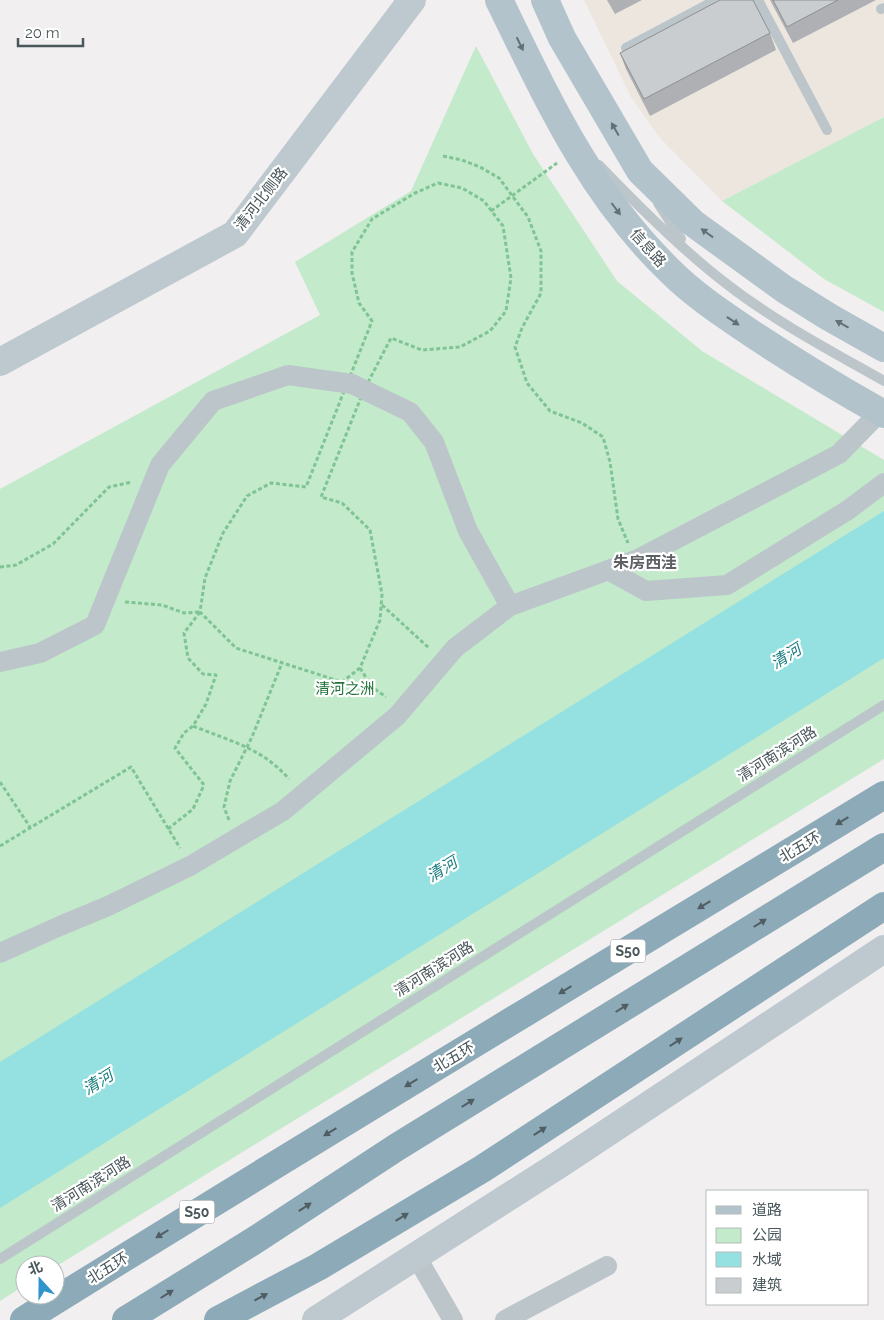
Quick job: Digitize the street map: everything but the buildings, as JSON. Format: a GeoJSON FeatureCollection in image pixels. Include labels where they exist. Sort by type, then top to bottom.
{"type":"FeatureCollection","features":[{"type":"Feature","properties":{"kind":"highway","name":"北五环"},"geometry":{"type":"LineString","coordinates":[[24,1320],[222,1196],[372,1107],[884,795]]}},
{"type":"Feature","properties":{"kind":"highway"},"geometry":{"type":"LineString","coordinates":[[126,1320],[252,1242],[397,1147],[884,847]]}},
{"type":"Feature","properties":{"kind":"highway"},"geometry":{"type":"LineString","coordinates":[[218,1320],[318,1267],[482,1169],[884,906]]}},
{"type":"Feature","properties":{"kind":"main road","name":"信息路"},"geometry":{"type":"LineString","coordinates":[[499,0],[560,125],[593,179],[631,230],[670,272],[714,308],[787,356],[882,413]]}},
{"type":"Feature","properties":{"kind":"main road"},"geometry":{"type":"LineString","coordinates":[[545,0],[562,38],[640,172],[693,223],[784,290],[884,348]]}},
{"type":"Feature","properties":{"kind":"street","name":"清河北侧路"},"geometry":{"type":"LineString","coordinates":[[0,362],[235,234],[412,0]]}},
{"type":"Feature","properties":{"kind":"street"},"geometry":{"type":"LineString","coordinates":[[0,662],[40,653],[94,625],[160,465],[213,401],[288,374],[356,386],[410,412],[434,442],[468,531],[510,606]]}},
{"type":"Feature","properties":{"kind":"street"},"geometry":{"type":"LineString","coordinates":[[0,953],[108,906],[190,866],[283,811],[403,709],[455,648],[510,606],[636,560],[839,454],[882,413]]}},
{"type":"Feature","properties":{"kind":"street"},"geometry":{"type":"LineString","coordinates":[[608,570],[646,591],[727,585],[848,510],[884,483]]}},
{"type":"Feature","properties":{"kind":"street"},"geometry":{"type":"LineString","coordinates":[[316,1320],[560,1164],[884,949]]}},
{"type":"Feature","properties":{"kind":"street"},"geometry":{"type":"LineString","coordinates":[[416,1256],[453,1320]]}},
{"type":"Feature","properties":{"kind":"street"},"geometry":{"type":"LineString","coordinates":[[505,1320],[607,1266]]}},
{"type":"Feature","properties":{"kind":"lane"},"geometry":{"type":"LineString","coordinates":[[626,48],[716,0]]}},
{"type":"Feature","properties":{"kind":"lane"},"geometry":{"type":"LineString","coordinates":[[758,0],[827,130]]}},
{"type":"Feature","properties":{"kind":"lane"},"geometry":{"type":"LineString","coordinates":[[560,125],[638,205],[688,250]]}},
{"type":"Feature","properties":{"kind":"lane"},"geometry":{"type":"LineString","coordinates":[[640,172],[688,250]]}},
{"type":"Feature","properties":{"kind":"lane","name":"信息路"},"geometry":{"type":"LineString","coordinates":[[688,250],[727,284],[762,309],[884,381]]}},
{"type":"Feature","properties":{"kind":"lane","name":"清河南滨河路"},"geometry":{"type":"LineString","coordinates":[[0,1258],[884,705]]}},
{"type":"Feature","properties":{"kind":"path"},"geometry":{"type":"LineString","coordinates":[[491,211],[576,150]]}},
{"type":"Feature","properties":{"kind":"path"},"geometry":{"type":"LineString","coordinates":[[443,156],[480,166],[499,178],[528,217],[541,251],[541,293],[522,328],[515,347],[527,383],[550,411],[582,423],[602,437],[610,462],[618,519],[636,560]]}},
{"type":"Feature","properties":{"kind":"path"},"geometry":{"type":"LineString","coordinates":[[106,596],[129,604],[162,605],[184,613],[200,612],[236,648],[342,682],[360,668],[380,620],[382,594],[370,530],[342,503],[320,496],[356,386],[372,321],[359,303],[352,273],[352,252],[372,219],[415,192],[438,182],[462,188],[484,201],[503,226],[511,278],[506,311],[490,331],[460,347],[422,350],[391,338],[356,386],[306,487],[271,483],[247,496],[223,533],[205,578],[200,612],[184,633],[188,658],[203,674],[216,674],[206,704],[193,726],[184,733],[175,748],[204,785],[193,809],[168,829]]}},
{"type":"Feature","properties":{"kind":"path"},"geometry":{"type":"LineString","coordinates":[[0,567],[16,564],[54,544],[109,487],[142,480],[154,480]]}},
{"type":"Feature","properties":{"kind":"path"},"geometry":{"type":"LineString","coordinates":[[381,605],[429,648],[446,658]]}},
{"type":"Feature","properties":{"kind":"path"},"geometry":{"type":"LineString","coordinates":[[236,839],[224,807],[230,781],[247,747],[282,663]]}},
{"type":"Feature","properties":{"kind":"path"},"geometry":{"type":"LineString","coordinates":[[360,668],[372,687],[403,709]]}},
{"type":"Feature","properties":{"kind":"path"},"geometry":{"type":"LineString","coordinates":[[193,726],[247,747],[277,765],[303,794]]}},
{"type":"Feature","properties":{"kind":"path"},"geometry":{"type":"LineString","coordinates":[[0,846],[131,768],[190,866]]}},
{"type":"Feature","properties":{"kind":"path"},"geometry":{"type":"LineString","coordinates":[[1,785],[30,827]]}},
{"type":"Feature","properties":{"kind":"shaded area"},"geometry":{"type":"Polygon","coordinates":[[[584,0],[884,0],[884,117],[722,201],[660,138],[631,97],[584,0]]]}},
{"type":"Feature","properties":{"kind":"green space","name":"清河之洲"},"geometry":{"type":"Polygon","coordinates":[[[476,46],[533,154],[617,281],[702,351],[884,460],[884,759],[65,1261],[65,1255],[15,1255],[15,1291],[0,1301],[0,489],[320,315],[295,262],[411,191],[476,46]]]}},
{"type":"Feature","properties":{"kind":"green space"},"geometry":{"type":"Polygon","coordinates":[[[884,117],[884,312],[824,279],[722,201],[884,117]]]}},
{"type":"Feature","properties":{"kind":"water","name":"清河"},"geometry":{"type":"Polygon","coordinates":[[[884,511],[884,658],[0,1208],[0,1062],[884,511]]]}},
{"type":"Feature","properties":{"kind":"district","name":"朱房西洼"},"geometry":{"type":"Point","coordinates":[645,562]}}]}
